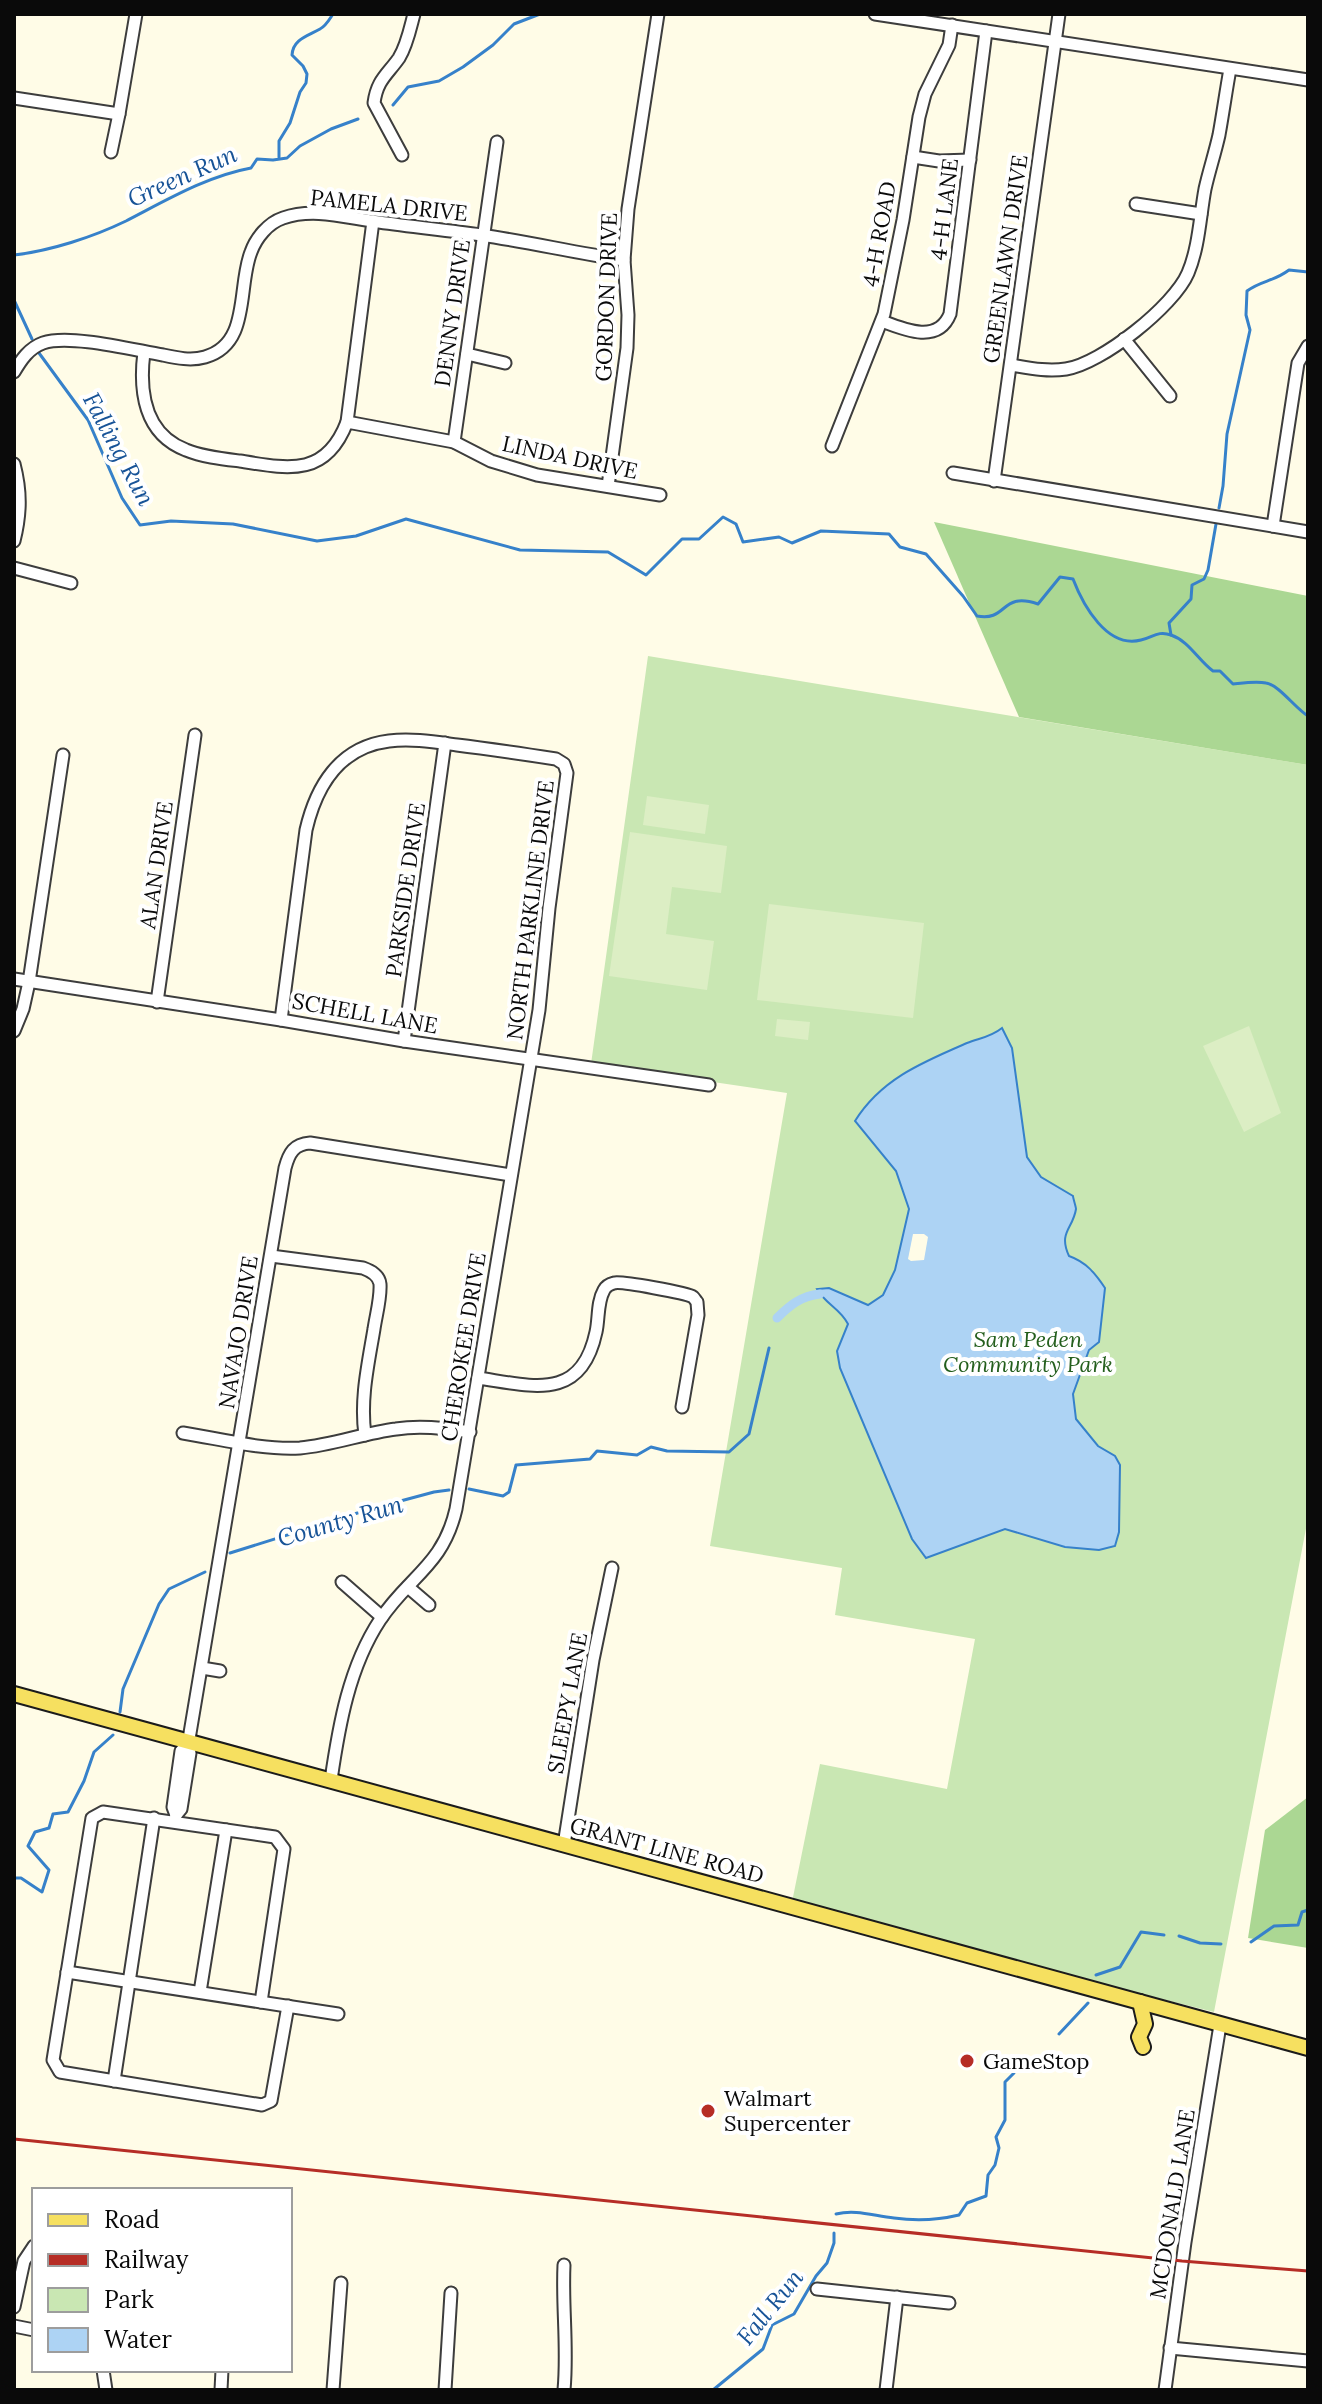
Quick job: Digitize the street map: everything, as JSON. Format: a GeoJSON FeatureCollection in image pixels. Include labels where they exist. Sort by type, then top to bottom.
{"type":"FeatureCollection","features":[{"type":"Feature","properties":{"kind":"main road","name":"GRANT LINE ROAD"},"geometry":{"type":"LineString","coordinates":[[14,1694],[1308,2048]]}},
{"type":"Feature","properties":{"kind":"main road"},"geometry":{"type":"LineString","coordinates":[[1140,2002],[1145,2025],[1139,2037],[1143,2047]]}},
{"type":"Feature","properties":{"kind":"street"},"geometry":{"type":"LineString","coordinates":[[111,152],[136,14]]}},
{"type":"Feature","properties":{"kind":"street"},"geometry":{"type":"LineString","coordinates":[[402,155],[374,103],[380,80],[399,57],[409,37],[414,14]]}},
{"type":"Feature","properties":{"kind":"street","name":"GORDON DRIVE"},"geometry":{"type":"LineString","coordinates":[[608,486],[627,348],[624,260],[628,209],[658,14]]}},
{"type":"Feature","properties":{"kind":"street"},"geometry":{"type":"LineString","coordinates":[[875,14],[1308,80]]}},
{"type":"Feature","properties":{"kind":"street","name":"GREENLAWN DRIVE"},"geometry":{"type":"LineString","coordinates":[[994,481],[1059,14]]}},
{"type":"Feature","properties":{"kind":"street","name":"4-H ROAD"},"geometry":{"type":"LineString","coordinates":[[832,446],[882,321],[891,290],[919,117],[925,94],[943,61],[952,25]]}},
{"type":"Feature","properties":{"kind":"street","name":"4-H LANE"},"geometry":{"type":"LineString","coordinates":[[882,321],[912,331],[927,332],[939,328],[948,320],[986,31]]}},
{"type":"Feature","properties":{"kind":"street"},"geometry":{"type":"LineString","coordinates":[[1011,365],[1041,370],[1074,368],[1090,362],[1164,306],[1184,281],[1195,251],[1230,69]]}},
{"type":"Feature","properties":{"kind":"street"},"geometry":{"type":"LineString","coordinates":[[14,98],[119,114]]}},
{"type":"Feature","properties":{"kind":"street","name":"DENNY DRIVE"},"geometry":{"type":"LineString","coordinates":[[454,442],[497,142]]}},
{"type":"Feature","properties":{"kind":"street"},"geometry":{"type":"LineString","coordinates":[[913,157],[939,161],[970,160]]}},
{"type":"Feature","properties":{"kind":"street"},"geometry":{"type":"LineString","coordinates":[[1136,204],[1201,214]]}},
{"type":"Feature","properties":{"kind":"street","name":"PAMELA DRIVE"},"geometry":{"type":"LineString","coordinates":[[14,372],[33,347],[46,342],[69,341],[178,358],[214,354],[227,343],[239,318],[249,256],[264,231],[279,219],[299,214],[327,214],[484,235],[565,252],[624,260]]}},
{"type":"Feature","properties":{"kind":"street"},"geometry":{"type":"LineString","coordinates":[[144,352],[143,397],[161,433],[178,446],[280,467],[301,466],[318,460],[340,441],[347,422],[373,221]]}},
{"type":"Feature","properties":{"kind":"street"},"geometry":{"type":"LineString","coordinates":[[1124,339],[1170,396]]}},
{"type":"Feature","properties":{"kind":"street"},"geometry":{"type":"LineString","coordinates":[[1273,526],[1298,363],[1308,346]]}},
{"type":"Feature","properties":{"kind":"street"},"geometry":{"type":"LineString","coordinates":[[467,354],[505,363]]}},
{"type":"Feature","properties":{"kind":"street","name":"LINDA DRIVE"},"geometry":{"type":"LineString","coordinates":[[347,422],[454,442],[514,469],[660,495]]}},
{"type":"Feature","properties":{"kind":"street"},"geometry":{"type":"LineString","coordinates":[[14,464],[20,502],[14,541]]}},
{"type":"Feature","properties":{"kind":"street"},"geometry":{"type":"LineString","coordinates":[[953,473],[1308,532]]}},
{"type":"Feature","properties":{"kind":"street"},"geometry":{"type":"LineString","coordinates":[[14,568],[71,583]]}},
{"type":"Feature","properties":{"kind":"street","name":"ALAN DRIVE"},"geometry":{"type":"LineString","coordinates":[[157,1002],[195,735]]}},
{"type":"Feature","properties":{"kind":"street"},"geometry":{"type":"LineString","coordinates":[[281,1020],[306,830],[324,782],[346,759],[364,748],[390,740],[445,743]]}},
{"type":"Feature","properties":{"kind":"street","name":"NORTH PARKLINE DRIVE"},"geometry":{"type":"LineString","coordinates":[[445,743],[556,759],[564,764],[567,773],[531,1060]]}},
{"type":"Feature","properties":{"kind":"street","name":"PARKSIDE DRIVE"},"geometry":{"type":"LineString","coordinates":[[404,1041],[445,743]]}},
{"type":"Feature","properties":{"kind":"street"},"geometry":{"type":"LineString","coordinates":[[14,1031],[29,982],[63,755]]}},
{"type":"Feature","properties":{"kind":"street","name":"SCHELL LANE"},"geometry":{"type":"LineString","coordinates":[[14,979],[404,1041],[709,1085]]}},
{"type":"Feature","properties":{"kind":"street","name":"CHEROKEE DRIVE"},"geometry":{"type":"LineString","coordinates":[[331,1780],[353,1672],[362,1648],[382,1617],[431,1562],[449,1532],[456,1509],[531,1060]]}},
{"type":"Feature","properties":{"kind":"street","name":"NAVAJO DRIVE"},"geometry":{"type":"LineString","coordinates":[[176,1818],[181,1809],[189,1744],[287,1159],[295,1147],[303,1144],[511,1175]]}},
{"type":"Feature","properties":{"kind":"street"},"geometry":{"type":"LineString","coordinates":[[271,1256],[363,1268],[378,1279],[378,1300],[362,1399],[365,1435]]}},
{"type":"Feature","properties":{"kind":"street"},"geometry":{"type":"LineString","coordinates":[[478,1378],[545,1386],[571,1378],[584,1365],[592,1347],[604,1290],[613,1283],[624,1283],[687,1295],[697,1302],[698,1315],[682,1407]]}},
{"type":"Feature","properties":{"kind":"street"},"geometry":{"type":"LineString","coordinates":[[183,1433],[277,1448],[299,1448],[400,1428],[470,1432]]}},
{"type":"Feature","properties":{"kind":"street","name":"SLEEPY LANE"},"geometry":{"type":"LineString","coordinates":[[564,1845],[593,1660],[612,1568]]}},
{"type":"Feature","properties":{"kind":"street"},"geometry":{"type":"LineString","coordinates":[[342,1582],[382,1617]]}},
{"type":"Feature","properties":{"kind":"street"},"geometry":{"type":"LineString","coordinates":[[408,1587],[429,1605]]}},
{"type":"Feature","properties":{"kind":"street"},"geometry":{"type":"LineString","coordinates":[[202,1668],[220,1671]]}},
{"type":"Feature","properties":{"kind":"street"},"geometry":{"type":"LineString","coordinates":[[261,2002],[284,1849],[275,1837],[176,1818],[103,1812],[92,1818],[53,2060],[60,2072],[262,2105],[271,2101],[288,2006]]}},
{"type":"Feature","properties":{"kind":"street"},"geometry":{"type":"LineString","coordinates":[[114,2081],[154,1818]]}},
{"type":"Feature","properties":{"kind":"street"},"geometry":{"type":"LineString","coordinates":[[200,1992],[226,1830]]}},
{"type":"Feature","properties":{"kind":"street"},"geometry":{"type":"LineString","coordinates":[[67,1972],[338,2014]]}},
{"type":"Feature","properties":{"kind":"street","name":"MCDONALD LANE"},"geometry":{"type":"LineString","coordinates":[[1165,2390],[1220,2025]]}},
{"type":"Feature","properties":{"kind":"street"},"geometry":{"type":"LineString","coordinates":[[14,2307],[24,2261],[32,2249]]}},
{"type":"Feature","properties":{"kind":"street"},"geometry":{"type":"LineString","coordinates":[[564,2265],[564,2390]]}},
{"type":"Feature","properties":{"kind":"street"},"geometry":{"type":"LineString","coordinates":[[333,2390],[341,2283]]}},
{"type":"Feature","properties":{"kind":"street"},"geometry":{"type":"LineString","coordinates":[[817,2289],[949,2303]]}},
{"type":"Feature","properties":{"kind":"street"},"geometry":{"type":"LineString","coordinates":[[445,2390],[451,2293]]}},
{"type":"Feature","properties":{"kind":"street"},"geometry":{"type":"LineString","coordinates":[[886,2390],[897,2297]]}},
{"type":"Feature","properties":{"kind":"street"},"geometry":{"type":"LineString","coordinates":[[1170,2348],[1308,2361]]}},
{"type":"Feature","properties":{"kind":"green space"},"geometry":{"type":"Polygon","coordinates":[[[934,522],[1308,596],[1308,765],[1019,717],[934,522]]]}},
{"type":"Feature","properties":{"kind":"green space","name":"Sam Peden Community Park"},"geometry":{"type":"Polygon","coordinates":[[[648,656],[1308,765],[1308,1518],[1214,2012],[791,1907],[820,1764],[947,1789],[975,1639],[835,1615],[842,1568],[710,1546],[787,1093],[591,1064],[648,656]]]}},
{"type":"Feature","properties":{"kind":"green space"},"geometry":{"type":"Polygon","coordinates":[[[647,796],[709,805],[705,834],[643,825],[647,796]]]}},
{"type":"Feature","properties":{"kind":"green space"},"geometry":{"type":"Polygon","coordinates":[[[630,832],[727,846],[721,893],[672,887],[666,934],[714,941],[707,990],[609,976],[630,832]]]}},
{"type":"Feature","properties":{"kind":"green space"},"geometry":{"type":"Polygon","coordinates":[[[769,904],[924,923],[913,1018],[757,1000],[769,904]]]}},
{"type":"Feature","properties":{"kind":"green space"},"geometry":{"type":"Polygon","coordinates":[[[777,1019],[810,1022],[808,1040],[775,1036],[777,1019]]]}},
{"type":"Feature","properties":{"kind":"green space"},"geometry":{"type":"Polygon","coordinates":[[[1249,1026],[1281,1113],[1244,1132],[1203,1046],[1249,1026]]]}},
{"type":"Feature","properties":{"kind":"green space"},"geometry":{"type":"Polygon","coordinates":[[[1308,1797],[1308,1948],[1248,1938],[1265,1830],[1308,1797]]]}},
{"type":"Feature","properties":{"kind":"water"},"geometry":{"type":"Polygon","coordinates":[[[1002,1028],[1012,1048],[1027,1157],[1041,1177],[1073,1196],[1076,1209],[1066,1236],[1066,1248],[1069,1256],[1090,1269],[1105,1288],[1099,1342],[1089,1350],[1073,1394],[1076,1419],[1098,1446],[1115,1456],[1120,1465],[1119,1532],[1115,1546],[1099,1550],[1065,1547],[1005,1529],[926,1558],[912,1539],[840,1368],[837,1351],[848,1324],[817,1289],[829,1288],[868,1305],[883,1295],[895,1270],[909,1209],[896,1171],[855,1121],[865,1106],[904,1073],[1002,1028]]]}},
{"type":"Feature","properties":{"kind":"pier"},"geometry":{"type":"Polygon","coordinates":[[[913,1234],[928,1237],[924,1260],[908,1259],[913,1234]]]}},
{"type":"Feature","properties":{"kind":"waterway"},"geometry":{"type":"LineString","coordinates":[[279,157],[279,141],[306,83],[307,74],[292,55],[293,50],[302,39],[324,26],[333,14]]}},
{"type":"Feature","properties":{"kind":"waterway","name":"Green Run"},"geometry":{"type":"LineString","coordinates":[[393,105],[408,87],[439,81],[493,45],[514,24],[540,14]]}},
{"type":"Feature","properties":{"kind":"waterway","name":"Green Run"},"geometry":{"type":"LineString","coordinates":[[14,255],[57,247],[100,232],[202,183],[251,168],[257,159],[287,158],[300,146],[358,119]]}},
{"type":"Feature","properties":{"kind":"waterway"},"geometry":{"type":"LineString","coordinates":[[1219,508],[1227,434],[1250,330],[1246,315],[1247,291],[1289,270],[1308,272]]}},
{"type":"Feature","properties":{"kind":"waterway","name":"Falling Run"},"geometry":{"type":"LineString","coordinates":[[14,300],[32,339]]}},
{"type":"Feature","properties":{"kind":"waterway","name":"Falling Run"},"geometry":{"type":"LineString","coordinates":[[39,353],[88,420],[122,498],[140,525],[171,521],[233,524],[317,541],[356,536],[406,519],[520,550],[608,552],[646,575],[682,539],[699,539],[723,517],[736,524],[743,542],[779,537],[792,543],[821,531],[889,534],[900,547],[926,554],[977,616],[994,615],[1017,601],[1038,604],[1060,577],[1073,579],[1098,623],[1117,638],[1129,641],[1159,634],[1171,635],[1233,684],[1258,682],[1271,685],[1308,716]]}},
{"type":"Feature","properties":{"kind":"waterway"},"geometry":{"type":"LineString","coordinates":[[1171,635],[1169,623],[1191,599],[1192,585],[1204,579],[1208,570],[1216,524]]}},
{"type":"Feature","properties":{"kind":"waterway","name":"County Run"},"geometry":{"type":"LineString","coordinates":[[777,1318],[796,1302],[820,1294]]}},
{"type":"Feature","properties":{"kind":"waterway","name":"County Run"},"geometry":{"type":"LineString","coordinates":[[469,1489],[503,1496],[509,1492],[516,1465],[590,1459],[597,1451],[637,1455],[651,1447],[667,1451],[729,1452],[749,1434],[769,1348]]}},
{"type":"Feature","properties":{"kind":"waterway","name":"County Run"},"geometry":{"type":"LineString","coordinates":[[230,1553],[367,1510],[449,1490]]}},
{"type":"Feature","properties":{"kind":"waterway","name":"County Run"},"geometry":{"type":"LineString","coordinates":[[120,1712],[123,1689],[159,1604],[169,1589],[205,1572]]}},
{"type":"Feature","properties":{"kind":"waterway","name":"County Run"},"geometry":{"type":"LineString","coordinates":[[14,1878],[21,1878],[42,1892],[49,1870],[28,1846],[35,1832],[49,1828],[53,1814],[68,1812],[94,1752],[113,1735]]}},
{"type":"Feature","properties":{"kind":"waterway","name":"Fall Run"},"geometry":{"type":"LineString","coordinates":[[1251,1942],[1274,1926],[1298,1925],[1302,1912],[1308,1910]]}},
{"type":"Feature","properties":{"kind":"waterway","name":"Fall Run"},"geometry":{"type":"LineString","coordinates":[[1096,1975],[1120,1967],[1141,1932],[1164,1935]]}},
{"type":"Feature","properties":{"kind":"waterway","name":"Fall Run"},"geometry":{"type":"LineString","coordinates":[[1179,1936],[1200,1943],[1221,1944]]}},
{"type":"Feature","properties":{"kind":"waterway","name":"Fall Run"},"geometry":{"type":"LineString","coordinates":[[1059,2034],[1088,2003]]}},
{"type":"Feature","properties":{"kind":"waterway","name":"Fall Run"},"geometry":{"type":"LineString","coordinates":[[836,2214],[858,2213],[927,2220],[959,2215],[967,2203],[986,2196],[988,2175],[995,2165],[999,2148],[996,2137],[1005,2120],[1005,2082],[1014,2073]]}},
{"type":"Feature","properties":{"kind":"waterway","name":"Fall Run"},"geometry":{"type":"LineString","coordinates":[[713,2390],[763,2349],[772,2325],[794,2314],[827,2263],[834,2233]]}},
{"type":"Feature","properties":{"kind":"railway"},"geometry":{"type":"LineString","coordinates":[[14,2139],[1182,2261],[1308,2271]]}},
{"type":"Feature","properties":{"kind":"place","name":"GameStop"},"geometry":{"type":"Point","coordinates":[967,2061]}},
{"type":"Feature","properties":{"kind":"place","name":"Walmart Supercenter"},"geometry":{"type":"Point","coordinates":[708,2111]}}]}
